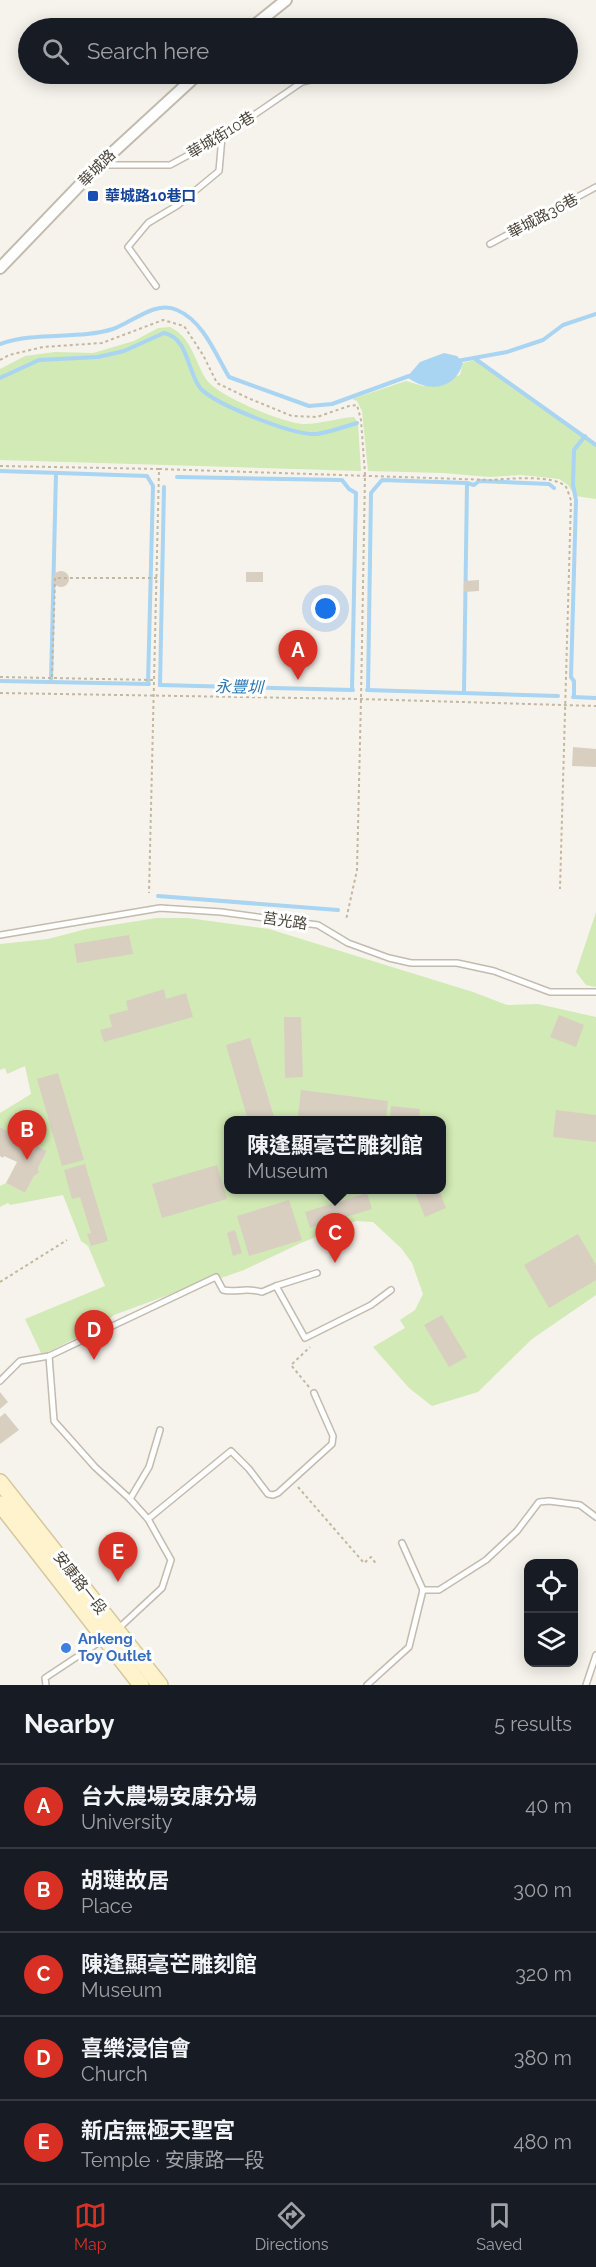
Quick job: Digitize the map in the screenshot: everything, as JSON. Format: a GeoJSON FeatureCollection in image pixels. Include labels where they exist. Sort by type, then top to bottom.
{"type":"FeatureCollection","features":[{"type":"Feature","properties":{"kind":"main road","name":"安康路一段"},"geometry":{"type":"LineString","coordinates":[[0,1482],[160,1685]]}},
{"type":"Feature","properties":{"kind":"main road","name":"安康路一段"},"geometry":{"type":"LineString","coordinates":[[0,1504],[141,1685]]}},
{"type":"Feature","properties":{"kind":"street"},"geometry":{"type":"LineString","coordinates":[[264,18],[286,0]]}},
{"type":"Feature","properties":{"kind":"street","name":"華城路"},"geometry":{"type":"LineString","coordinates":[[0,268],[99,165],[187,84]]}},
{"type":"Feature","properties":{"kind":"lane","name":"華城街10巷"},"geometry":{"type":"LineString","coordinates":[[99,165],[170,165],[222,137],[299,84]]}},
{"type":"Feature","properties":{"kind":"lane"},"geometry":{"type":"LineString","coordinates":[[156,286],[128,247],[148,223],[178,206],[219,171],[222,137]]}},
{"type":"Feature","properties":{"kind":"lane","name":"華城路36巷"},"geometry":{"type":"LineString","coordinates":[[490,244],[596,187]]}},
{"type":"Feature","properties":{"kind":"lane","name":"莒光路"},"geometry":{"type":"LineString","coordinates":[[0,935],[160,908],[221,912],[318,925],[348,943],[389,958],[411,963],[457,963],[494,970],[550,992],[596,992]]}},
{"type":"Feature","properties":{"kind":"lane"},"geometry":{"type":"LineString","coordinates":[[0,1381],[20,1361],[49,1356],[216,1277],[226,1292],[250,1288],[262,1292],[317,1273]]}},
{"type":"Feature","properties":{"kind":"lane"},"geometry":{"type":"LineString","coordinates":[[276,1286],[305,1338],[371,1305],[391,1290]]}},
{"type":"Feature","properties":{"kind":"lane"},"geometry":{"type":"LineString","coordinates":[[46,1685],[45,1678],[117,1630],[162,1588],[171,1560],[148,1519],[130,1498],[95,1467],[54,1421],[49,1356]]}},
{"type":"Feature","properties":{"kind":"lane"},"geometry":{"type":"LineString","coordinates":[[148,1519],[231,1451],[249,1469],[268,1494],[278,1493],[332,1444],[333,1436],[314,1394]]}},
{"type":"Feature","properties":{"kind":"lane"},"geometry":{"type":"LineString","coordinates":[[130,1498],[149,1467],[160,1430]]}},
{"type":"Feature","properties":{"kind":"lane"},"geometry":{"type":"LineString","coordinates":[[423,1590],[439,1590],[486,1560],[517,1531],[540,1502],[580,1505],[596,1517]]}},
{"type":"Feature","properties":{"kind":"lane"},"geometry":{"type":"LineString","coordinates":[[367,1685],[409,1647],[423,1590],[402,1543]]}},
{"type":"Feature","properties":{"kind":"lane"},"geometry":{"type":"LineString","coordinates":[[586,1685],[596,1655]]}},
{"type":"Feature","properties":{"kind":"path"},"geometry":{"type":"LineString","coordinates":[[0,360],[9,355],[43,346],[102,343],[163,320],[184,326],[203,355],[217,383],[248,398],[292,416],[317,417],[357,405],[361,420],[365,474],[361,699],[357,870],[346,920]]}},
{"type":"Feature","properties":{"kind":"path"},"geometry":{"type":"LineString","coordinates":[[0,466],[159,468],[491,480],[521,478],[556,480],[566,487],[571,500],[560,889]]}},
{"type":"Feature","properties":{"kind":"path"},"geometry":{"type":"LineString","coordinates":[[149,892],[159,468]]}},
{"type":"Feature","properties":{"kind":"path"},"geometry":{"type":"LineString","coordinates":[[52,677],[55,578],[157,578]]}},
{"type":"Feature","properties":{"kind":"path"},"geometry":{"type":"LineString","coordinates":[[0,677],[153,680]]}},
{"type":"Feature","properties":{"kind":"path"},"geometry":{"type":"LineString","coordinates":[[0,693],[361,699],[596,706]]}},
{"type":"Feature","properties":{"kind":"path"},"geometry":{"type":"LineString","coordinates":[[0,1282],[68,1240]]}},
{"type":"Feature","properties":{"kind":"path"},"geometry":{"type":"LineString","coordinates":[[305,1338],[310,1347],[291,1365],[314,1394]]}},
{"type":"Feature","properties":{"kind":"path"},"geometry":{"type":"LineString","coordinates":[[293,1480],[364,1563],[371,1557],[377,1565]]}},
{"type":"Feature","properties":{"kind":"green space"},"geometry":{"type":"Polygon","coordinates":[[[170,327],[188,343],[206,379],[213,386],[251,408],[281,419],[304,424],[354,417],[358,423],[361,471],[0,460],[0,369],[25,356],[55,352],[93,353],[134,341],[158,328],[170,327]]]}},
{"type":"Feature","properties":{"kind":"green space"},"geometry":{"type":"Polygon","coordinates":[[[475,360],[596,446],[596,499],[575,496],[568,485],[559,479],[521,475],[490,477],[368,471],[362,411],[357,401],[352,399],[406,381],[423,386],[460,375],[463,363],[475,360]]]}},
{"type":"Feature","properties":{"kind":"green space"},"geometry":{"type":"Polygon","coordinates":[[[596,912],[596,987],[586,985],[576,972],[596,912]]]}},
{"type":"Feature","properties":{"kind":"green space"},"geometry":{"type":"Polygon","coordinates":[[[157,918],[188,918],[269,929],[473,992],[507,1005],[538,1004],[596,1017],[596,1295],[532,1339],[478,1392],[432,1406],[409,1388],[373,1347],[405,1328],[400,1320],[415,1310],[423,1294],[412,1263],[401,1248],[373,1222],[356,1221],[301,1243],[244,1270],[221,1278],[220,1276],[114,1315],[98,1327],[42,1355],[25,1319],[105,1286],[88,1246],[81,1241],[63,1195],[10,1205],[8,1203],[0,1207],[0,1186],[6,1183],[25,1193],[34,1176],[39,1173],[38,1168],[47,1151],[0,1127],[0,1113],[31,1094],[25,1066],[7,1074],[5,1068],[0,1070],[0,944],[48,939],[86,929],[157,918]]]}},
{"type":"Feature","properties":{"kind":"water"},"geometry":{"type":"Polygon","coordinates":[[[444,353],[457,356],[463,363],[454,379],[447,384],[432,387],[407,377],[420,362],[444,353]]]}},
{"type":"Feature","properties":{"kind":"building"},"geometry":{"type":"Polygon","coordinates":[[[58,571],[64,571],[69,579],[67,585],[58,587],[53,582],[53,576],[58,571]]]}},
{"type":"Feature","properties":{"kind":"building"},"geometry":{"type":"Polygon","coordinates":[[[246,572],[263,572],[263,582],[246,582],[246,572]]]}},
{"type":"Feature","properties":{"kind":"building"},"geometry":{"type":"Polygon","coordinates":[[[479,580],[479,591],[464,592],[464,581],[479,580]]]}},
{"type":"Feature","properties":{"kind":"building"},"geometry":{"type":"Polygon","coordinates":[[[573,747],[596,749],[596,767],[572,766],[573,747]]]}},
{"type":"Feature","properties":{"kind":"building"},"geometry":{"type":"Polygon","coordinates":[[[129,935],[133,954],[77,963],[74,944],[129,935]]]}},
{"type":"Feature","properties":{"kind":"building"},"geometry":{"type":"Polygon","coordinates":[[[164,989],[166,999],[186,993],[193,1017],[104,1042],[100,1030],[112,1027],[109,1015],[128,1010],[126,1001],[164,989]]]}},
{"type":"Feature","properties":{"kind":"building"},"geometry":{"type":"Polygon","coordinates":[[[559,1015],[584,1025],[576,1047],[550,1037],[559,1015]]]}},
{"type":"Feature","properties":{"kind":"building"},"geometry":{"type":"Polygon","coordinates":[[[284,1017],[301,1017],[303,1077],[285,1078],[284,1017]]]}},
{"type":"Feature","properties":{"kind":"building"},"geometry":{"type":"Polygon","coordinates":[[[250,1038],[274,1116],[247,1116],[226,1045],[250,1038]]]}},
{"type":"Feature","properties":{"kind":"building"},"geometry":{"type":"Polygon","coordinates":[[[58,1073],[84,1160],[62,1166],[37,1079],[58,1073]]]}},
{"type":"Feature","properties":{"kind":"building"},"geometry":{"type":"Polygon","coordinates":[[[301,1090],[388,1101],[386,1116],[298,1116],[301,1090]]]}},
{"type":"Feature","properties":{"kind":"building"},"geometry":{"type":"Polygon","coordinates":[[[391,1106],[420,1109],[419,1116],[390,1116],[391,1106]]]}},
{"type":"Feature","properties":{"kind":"building"},"geometry":{"type":"Polygon","coordinates":[[[556,1110],[596,1115],[596,1142],[553,1137],[556,1110]]]}},
{"type":"Feature","properties":{"kind":"building"},"geometry":{"type":"Polygon","coordinates":[[[0,1127],[47,1151],[38,1168],[39,1173],[34,1176],[25,1193],[6,1183],[17,1162],[0,1156],[0,1127]]]}},
{"type":"Feature","properties":{"kind":"building"},"geometry":{"type":"Polygon","coordinates":[[[85,1164],[108,1241],[91,1246],[87,1234],[91,1233],[80,1197],[72,1199],[64,1170],[85,1164]]]}},
{"type":"Feature","properties":{"kind":"building"},"geometry":{"type":"Polygon","coordinates":[[[217,1165],[227,1199],[162,1218],[152,1184],[217,1165]]]}},
{"type":"Feature","properties":{"kind":"building"},"geometry":{"type":"Polygon","coordinates":[[[364,1194],[367,1194],[372,1209],[310,1228],[305,1212],[364,1194]]]}},
{"type":"Feature","properties":{"kind":"building"},"geometry":{"type":"Polygon","coordinates":[[[416,1194],[441,1194],[446,1208],[425,1217],[416,1194]]]}},
{"type":"Feature","properties":{"kind":"building"},"geometry":{"type":"Polygon","coordinates":[[[289,1200],[302,1240],[249,1256],[237,1216],[289,1200]]]}},
{"type":"Feature","properties":{"kind":"building"},"geometry":{"type":"Polygon","coordinates":[[[235,1230],[242,1253],[233,1256],[227,1233],[235,1230]]]}},
{"type":"Feature","properties":{"kind":"building"},"geometry":{"type":"Polygon","coordinates":[[[578,1234],[596,1265],[596,1280],[549,1308],[524,1265],[578,1234]]]}},
{"type":"Feature","properties":{"kind":"building"},"geometry":{"type":"Polygon","coordinates":[[[442,1315],[467,1357],[449,1367],[424,1325],[442,1315]]]}},
{"type":"Feature","properties":{"kind":"building"},"geometry":{"type":"Polygon","coordinates":[[[0,1392],[8,1402],[0,1409],[0,1392]]]}},
{"type":"Feature","properties":{"kind":"building"},"geometry":{"type":"Polygon","coordinates":[[[5,1413],[19,1430],[0,1444],[0,1417],[5,1413]]]}},
{"type":"Feature","properties":{"kind":"waterway"},"geometry":{"type":"LineString","coordinates":[[0,344],[29,338],[100,332],[121,326],[153,310],[169,308],[186,315],[201,330],[229,377],[309,406],[332,404],[409,376]]}},
{"type":"Feature","properties":{"kind":"waterway"},"geometry":{"type":"LineString","coordinates":[[457,361],[507,352],[543,340],[563,325],[596,314]]}},
{"type":"Feature","properties":{"kind":"waterway"},"geometry":{"type":"LineString","coordinates":[[0,378],[39,360],[98,357],[124,351],[164,333],[172,336],[183,349],[201,389],[239,411],[274,425],[306,433],[317,434],[357,423]]}},
{"type":"Feature","properties":{"kind":"waterway"},"geometry":{"type":"LineString","coordinates":[[474,358],[596,445]]}},
{"type":"Feature","properties":{"kind":"waterway"},"geometry":{"type":"LineString","coordinates":[[574,697],[574,681],[571,677],[576,500],[573,485],[574,450],[585,436]]}},
{"type":"Feature","properties":{"kind":"waterway"},"geometry":{"type":"LineString","coordinates":[[0,471],[147,476],[153,486],[148,684]]}},
{"type":"Feature","properties":{"kind":"waterway"},"geometry":{"type":"LineString","coordinates":[[51,682],[56,473]]}},
{"type":"Feature","properties":{"kind":"waterway"},"geometry":{"type":"LineString","coordinates":[[177,477],[342,480],[349,489],[356,493],[352,690]]}},
{"type":"Feature","properties":{"kind":"waterway"},"geometry":{"type":"LineString","coordinates":[[368,690],[371,493],[382,480],[467,483],[464,692]]}},
{"type":"Feature","properties":{"kind":"waterway"},"geometry":{"type":"LineString","coordinates":[[467,483],[474,485],[479,481],[549,484],[554,488]]}},
{"type":"Feature","properties":{"kind":"waterway"},"geometry":{"type":"LineString","coordinates":[[160,685],[164,487]]}},
{"type":"Feature","properties":{"kind":"waterway","name":"永豐圳"},"geometry":{"type":"LineString","coordinates":[[0,681],[149,684]]}},
{"type":"Feature","properties":{"kind":"waterway","name":"永豐圳"},"geometry":{"type":"LineString","coordinates":[[160,685],[353,690]]}},
{"type":"Feature","properties":{"kind":"waterway","name":"永豐圳"},"geometry":{"type":"LineString","coordinates":[[367,690],[558,696]]}},
{"type":"Feature","properties":{"kind":"waterway","name":"永豐圳"},"geometry":{"type":"LineString","coordinates":[[573,697],[596,698]]}},
{"type":"Feature","properties":{"kind":"waterway"},"geometry":{"type":"LineString","coordinates":[[158,896],[338,910]]}},
{"type":"Feature","properties":{"kind":"place","name":"華城路10巷口"},"geometry":{"type":"Point","coordinates":[93,196]}},
{"type":"Feature","properties":{"kind":"place","name":"台大農場安康分場"},"geometry":{"type":"Point","coordinates":[298,680]}},
{"type":"Feature","properties":{"kind":"place","name":"胡璉故居"},"geometry":{"type":"Point","coordinates":[27,1160]}},
{"type":"Feature","properties":{"kind":"place","name":"陳逢顯毫芒雕刻館"},"geometry":{"type":"Point","coordinates":[335,1263]}},
{"type":"Feature","properties":{"kind":"place","name":"喜樂浸信會"},"geometry":{"type":"Point","coordinates":[94,1360]}},
{"type":"Feature","properties":{"kind":"place","name":"新店無極天聖宮"},"geometry":{"type":"Point","coordinates":[118,1582]}},
{"type":"Feature","properties":{"kind":"place","name":"Ankeng Toy Outlet"},"geometry":{"type":"Point","coordinates":[66,1648]}}]}
